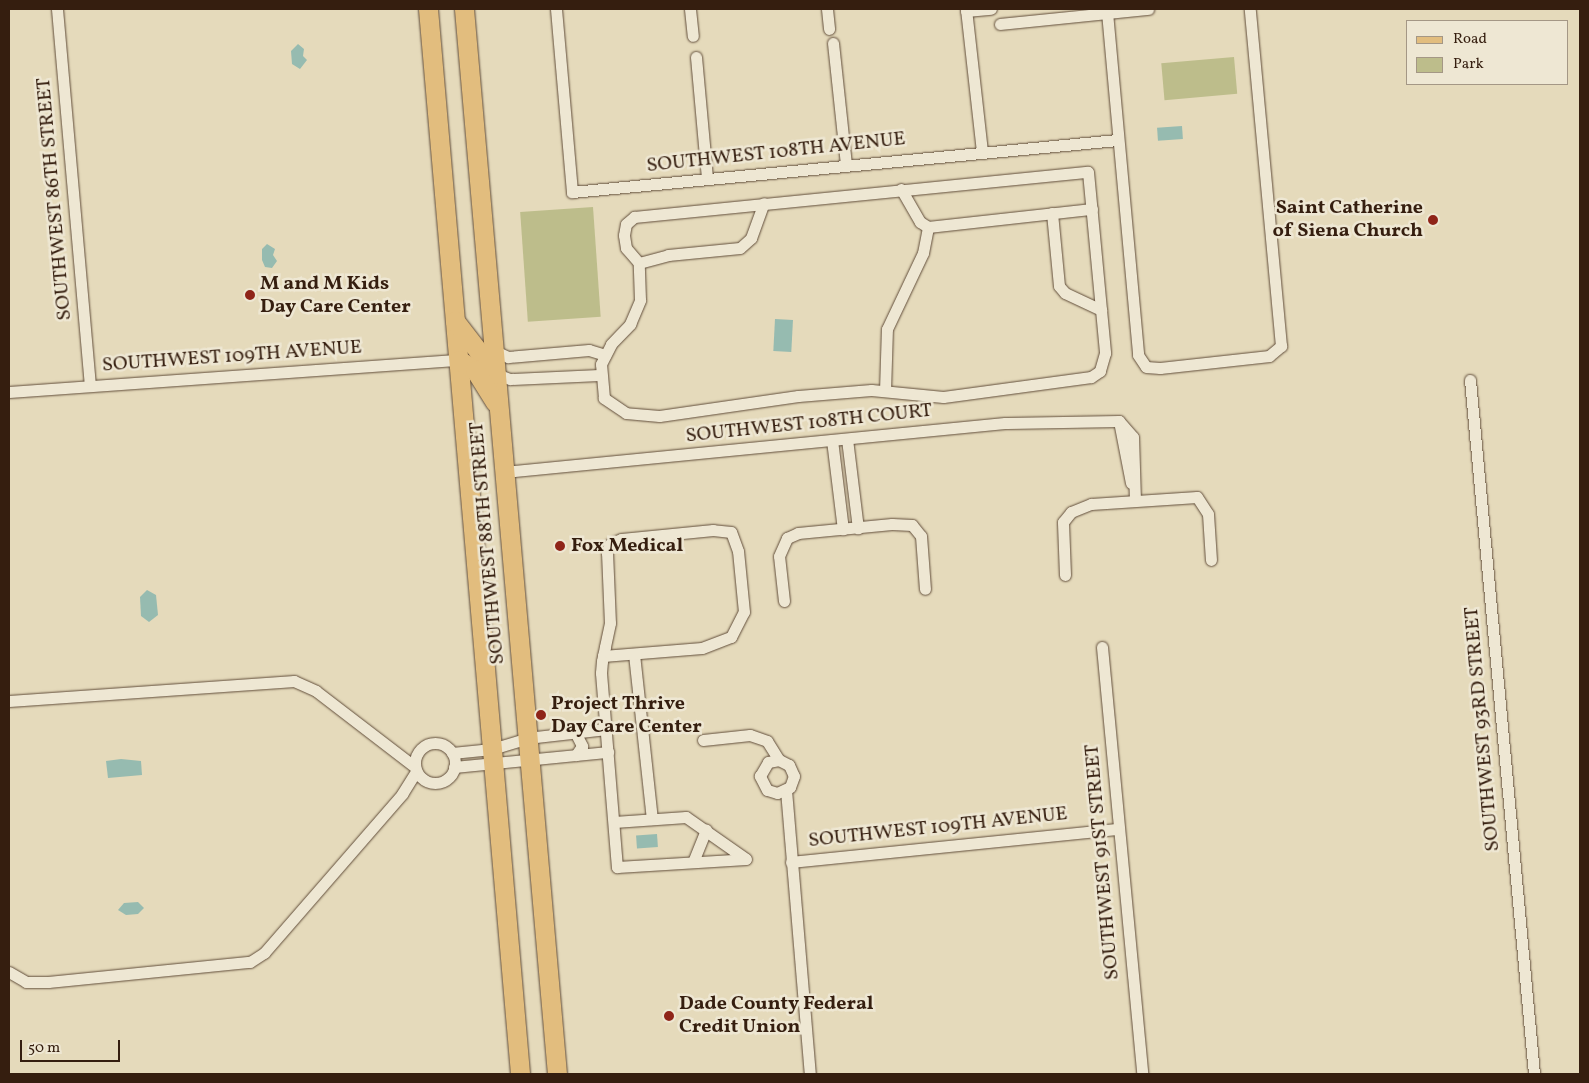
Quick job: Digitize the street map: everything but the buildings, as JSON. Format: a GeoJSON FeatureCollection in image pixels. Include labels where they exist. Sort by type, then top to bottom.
{"type":"FeatureCollection","features":[{"type":"Feature","properties":{"kind":"main road","name":"SOUTHWEST 88TH STREET"},"geometry":{"type":"LineString","coordinates":[[428,9],[520,1074]]}},
{"type":"Feature","properties":{"kind":"main road","name":"SOUTHWEST 88TH STREET"},"geometry":{"type":"LineString","coordinates":[[464,9],[557,1074]]}},
{"type":"Feature","properties":{"kind":"main road"},"geometry":{"type":"LineString","coordinates":[[455,321],[496,374]]}},
{"type":"Feature","properties":{"kind":"main road"},"geometry":{"type":"LineString","coordinates":[[459,360],[475,370],[499,410]]}},
{"type":"Feature","properties":{"kind":"street","name":"SOUTHWEST 86TH STREET"},"geometry":{"type":"LineString","coordinates":[[57,9],[90,386]]}},
{"type":"Feature","properties":{"kind":"street","name":"SOUTHWEST 108TH AVENUE"},"geometry":{"type":"LineString","coordinates":[[556,9],[572,192],[1117,140]]}},
{"type":"Feature","properties":{"kind":"street"},"geometry":{"type":"LineString","coordinates":[[690,9],[693,36]]}},
{"type":"Feature","properties":{"kind":"street"},"geometry":{"type":"LineString","coordinates":[[827,9],[829,29]]}},
{"type":"Feature","properties":{"kind":"street"},"geometry":{"type":"LineString","coordinates":[[982,152],[966,10],[991,9]]}},
{"type":"Feature","properties":{"kind":"street"},"geometry":{"type":"LineString","coordinates":[[1000,24],[1092,11],[1107,12],[1148,9]]}},
{"type":"Feature","properties":{"kind":"street"},"geometry":{"type":"LineString","coordinates":[[1107,12],[1117,140],[1138,350],[1143,363],[1160,368],[1278,353],[1282,338],[1250,9]]}},
{"type":"Feature","properties":{"kind":"street"},"geometry":{"type":"LineString","coordinates":[[833,44],[846,165]]}},
{"type":"Feature","properties":{"kind":"street"},"geometry":{"type":"LineString","coordinates":[[696,57],[707,178]]}},
{"type":"Feature","properties":{"kind":"street"},"geometry":{"type":"LineString","coordinates":[[1088,172],[1104,359],[1100,372],[1091,377],[943,397],[885,392],[798,396],[683,415],[638,415],[608,403],[600,388],[599,375],[605,355],[638,311],[642,287],[639,263],[625,242],[625,229],[632,218],[764,203],[1088,172]]}},
{"type":"Feature","properties":{"kind":"street"},"geometry":{"type":"LineString","coordinates":[[901,189],[920,222],[928,227],[1092,209]]}},
{"type":"Feature","properties":{"kind":"street"},"geometry":{"type":"LineString","coordinates":[[639,263],[668,255],[740,248],[750,238],[764,203]]}},
{"type":"Feature","properties":{"kind":"street"},"geometry":{"type":"LineString","coordinates":[[1052,213],[1059,286],[1065,293],[1101,310]]}},
{"type":"Feature","properties":{"kind":"street"},"geometry":{"type":"LineString","coordinates":[[885,392],[887,329],[923,253],[928,227]]}},
{"type":"Feature","properties":{"kind":"street"},"geometry":{"type":"LineString","coordinates":[[493,350],[508,357],[589,350],[605,355]]}},
{"type":"Feature","properties":{"kind":"street"},"geometry":{"type":"LineString","coordinates":[[558,352],[558,375]]}},
{"type":"Feature","properties":{"kind":"street","name":"SOUTHWEST 109TH AVENUE"},"geometry":{"type":"LineString","coordinates":[[9,392],[459,360]]}},
{"type":"Feature","properties":{"kind":"street"},"geometry":{"type":"LineString","coordinates":[[496,374],[510,379],[558,375],[599,375]]}},
{"type":"Feature","properties":{"kind":"street","name":"SOUTHWEST 93RD STREET"},"geometry":{"type":"LineString","coordinates":[[1470,380],[1534,1074]]}},
{"type":"Feature","properties":{"kind":"street","name":"SOUTHWEST 108TH COURT"},"geometry":{"type":"LineString","coordinates":[[504,472],[1005,423],[1119,421],[1135,500]]}},
{"type":"Feature","properties":{"kind":"street"},"geometry":{"type":"LineString","coordinates":[[847,439],[858,528]]}},
{"type":"Feature","properties":{"kind":"street"},"geometry":{"type":"LineString","coordinates":[[832,440],[843,529]]}},
{"type":"Feature","properties":{"kind":"street"},"geometry":{"type":"LineString","coordinates":[[836,475],[850,474]]}},
{"type":"Feature","properties":{"kind":"street"},"geometry":{"type":"LineString","coordinates":[[1065,574],[1062,527],[1067,515],[1075,508],[1135,500],[1197,497],[1209,518],[1211,560]]}},
{"type":"Feature","properties":{"kind":"street"},"geometry":{"type":"LineString","coordinates":[[784,601],[782,544],[798,533],[843,529],[907,524],[915,528],[922,541],[925,589]]}},
{"type":"Feature","properties":{"kind":"street"},"geometry":{"type":"LineString","coordinates":[[603,656],[714,646],[737,629],[744,612],[738,552],[731,532],[704,531],[620,539],[610,544],[607,552],[610,623],[603,656],[606,729],[617,867],[746,859],[706,829],[686,817],[614,822]]}},
{"type":"Feature","properties":{"kind":"street","name":"SOUTHWEST 91ST STREET"},"geometry":{"type":"LineString","coordinates":[[1102,647],[1142,1074]]}},
{"type":"Feature","properties":{"kind":"street"},"geometry":{"type":"LineString","coordinates":[[634,654],[652,819]]}},
{"type":"Feature","properties":{"kind":"street"},"geometry":{"type":"LineString","coordinates":[[9,701],[294,681],[316,691],[416,769],[425,781],[437,783],[448,778],[454,767],[452,753]]}},
{"type":"Feature","properties":{"kind":"street"},"geometry":{"type":"LineString","coordinates":[[454,767],[492,756],[527,738],[606,729]]}},
{"type":"Feature","properties":{"kind":"street"},"geometry":{"type":"LineString","coordinates":[[576,732],[582,746],[576,755]]}},
{"type":"Feature","properties":{"kind":"street"},"geometry":{"type":"LineString","coordinates":[[704,740],[757,736],[767,741],[779,760],[792,770],[793,782],[786,790],[771,792],[761,781],[764,766],[779,760]]}},
{"type":"Feature","properties":{"kind":"street"},"geometry":{"type":"LineString","coordinates":[[9,972],[26,982],[48,982],[250,962],[280,935],[402,794],[416,769],[420,749],[431,743],[443,745],[452,753],[529,760],[608,752]]}},
{"type":"Feature","properties":{"kind":"street"},"geometry":{"type":"LineString","coordinates":[[786,790],[810,1074]]}},
{"type":"Feature","properties":{"kind":"street"},"geometry":{"type":"LineString","coordinates":[[693,862],[706,829]]}},
{"type":"Feature","properties":{"kind":"street","name":"SOUTHWEST 109TH AVENUE"},"geometry":{"type":"LineString","coordinates":[[791,862],[1118,829]]}},
{"type":"Feature","properties":{"kind":"green space"},"geometry":{"type":"Polygon","coordinates":[[[1234,57],[1237,94],[1165,100],[1161,63],[1234,57]]]}},
{"type":"Feature","properties":{"kind":"green space"},"geometry":{"type":"Polygon","coordinates":[[[593,207],[601,317],[528,322],[520,212],[593,207]]]}},
{"type":"Feature","properties":{"kind":"water"},"geometry":{"type":"Polygon","coordinates":[[[298,44],[304,49],[303,56],[307,60],[300,69],[292,64],[291,51],[298,44]]]}},
{"type":"Feature","properties":{"kind":"water"},"geometry":{"type":"Polygon","coordinates":[[[1182,126],[1183,139],[1158,141],[1157,128],[1182,126]]]}},
{"type":"Feature","properties":{"kind":"water"},"geometry":{"type":"Polygon","coordinates":[[[267,244],[275,249],[273,255],[277,261],[272,268],[265,267],[262,260],[262,249],[267,244]]]}},
{"type":"Feature","properties":{"kind":"water"},"geometry":{"type":"Polygon","coordinates":[[[775,319],[793,320],[791,352],[773,351],[775,319]]]}},
{"type":"Feature","properties":{"kind":"water"},"geometry":{"type":"Polygon","coordinates":[[[147,590],[156,595],[158,615],[149,622],[141,616],[140,597],[147,590]]]}},
{"type":"Feature","properties":{"kind":"water"},"geometry":{"type":"Polygon","coordinates":[[[121,759],[141,761],[142,775],[108,778],[106,761],[121,759]]]}},
{"type":"Feature","properties":{"kind":"water"},"geometry":{"type":"Polygon","coordinates":[[[657,834],[658,847],[637,848],[636,835],[657,834]]]}},
{"type":"Feature","properties":{"kind":"water"},"geometry":{"type":"Polygon","coordinates":[[[138,902],[144,908],[138,914],[126,915],[118,910],[124,903],[138,902]]]}},
{"type":"Feature","properties":{"kind":"place","name":"Saint Catherine of Siena Church"},"geometry":{"type":"Point","coordinates":[1433,220]}},
{"type":"Feature","properties":{"kind":"place","name":"M and M Kids Day Care Center"},"geometry":{"type":"Point","coordinates":[250,295]}},
{"type":"Feature","properties":{"kind":"place","name":"Fox Medical"},"geometry":{"type":"Point","coordinates":[560,546]}},
{"type":"Feature","properties":{"kind":"place","name":"Project Thrive Day Care Center"},"geometry":{"type":"Point","coordinates":[541,715]}},
{"type":"Feature","properties":{"kind":"place","name":"Dade County Federal Credit Union"},"geometry":{"type":"Point","coordinates":[669,1016]}}]}
